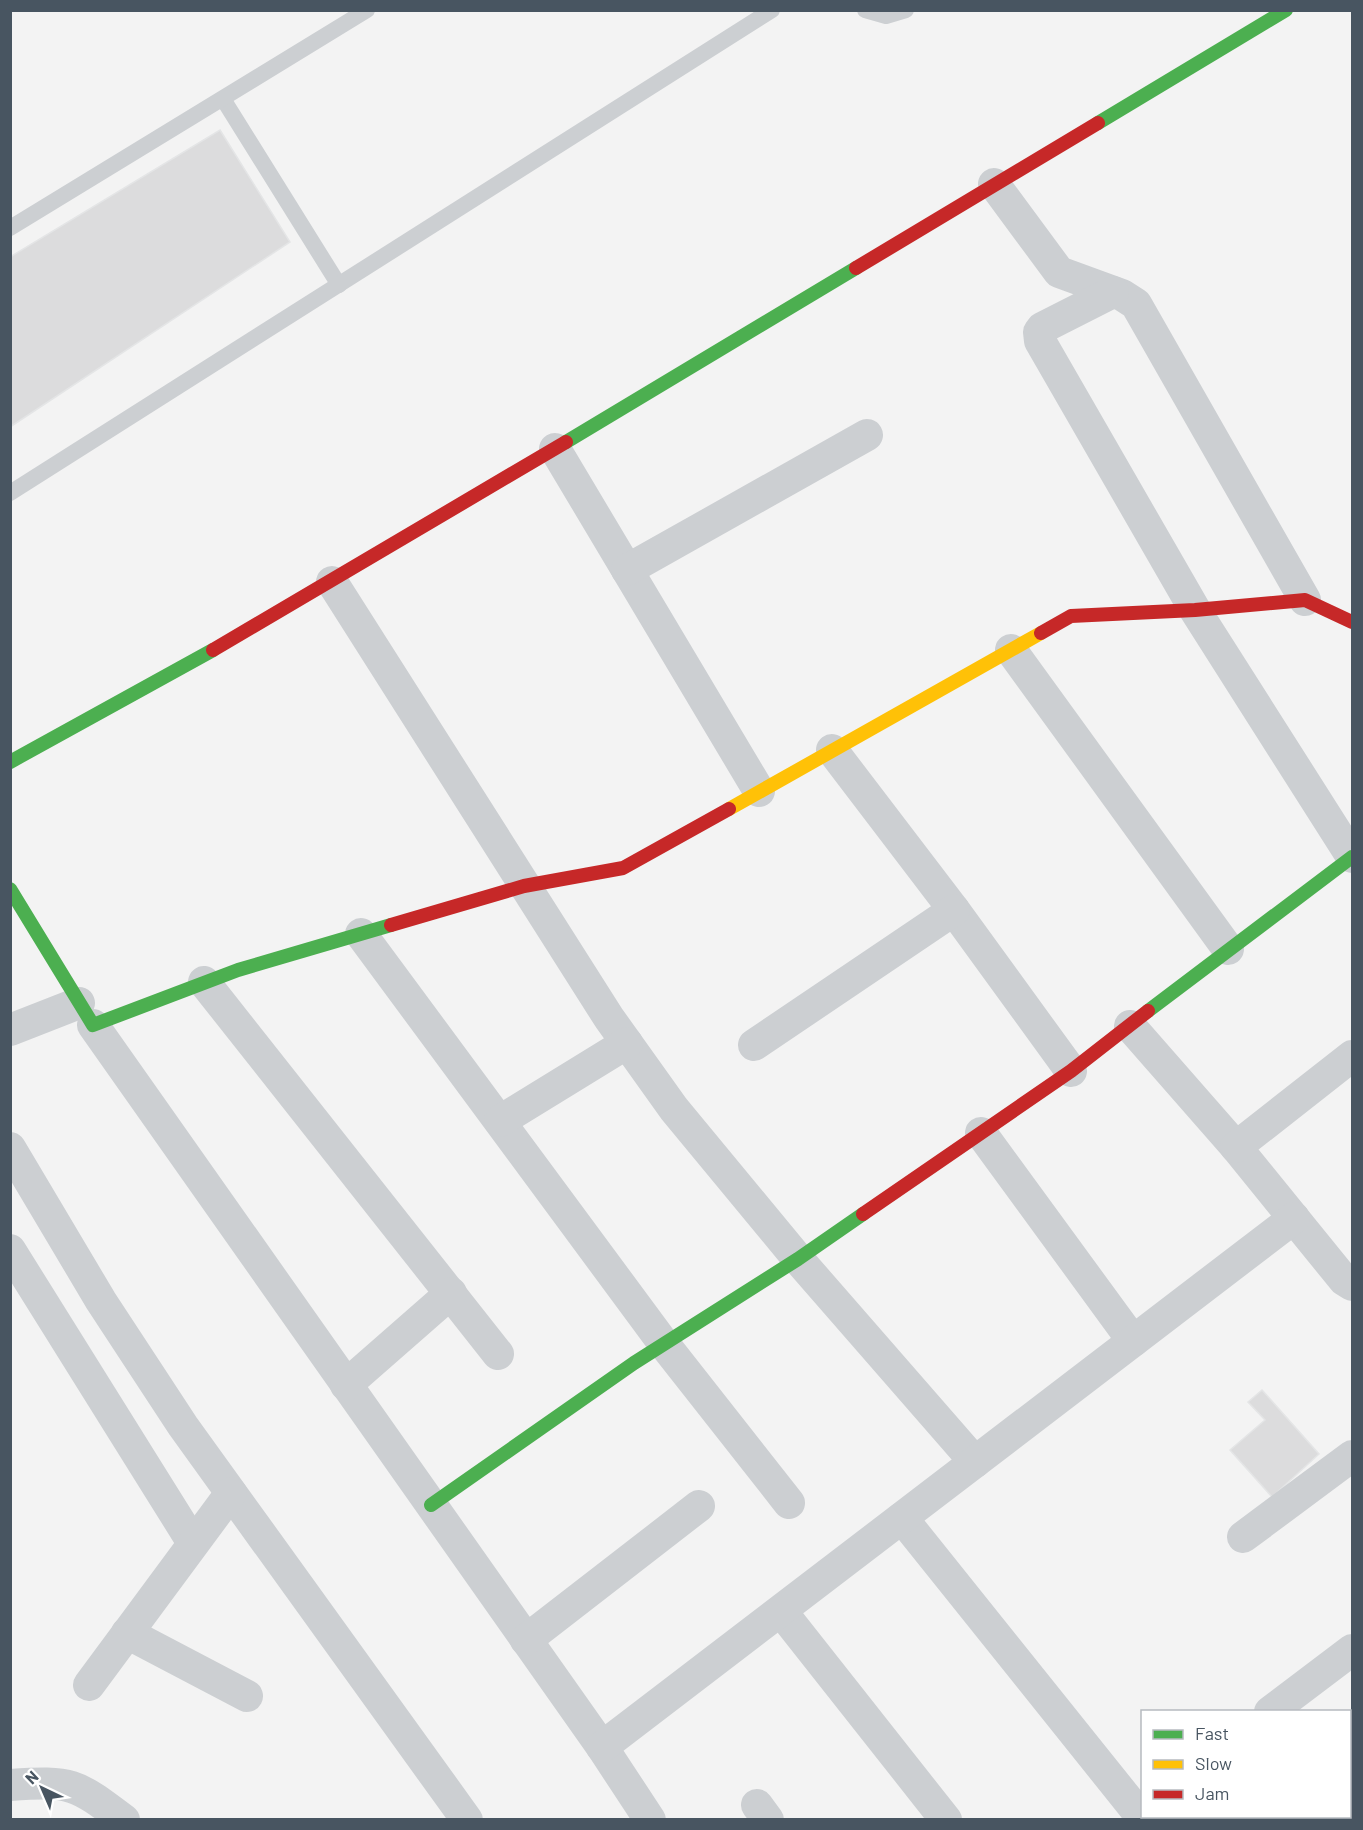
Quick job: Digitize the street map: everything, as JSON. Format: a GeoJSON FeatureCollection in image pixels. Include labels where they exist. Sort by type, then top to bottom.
{"type":"FeatureCollection","features":[{"type":"Feature","properties":{"kind":"street"},"geometry":{"type":"LineString","coordinates":[[10,762],[270,619],[1286,10]]}},
{"type":"Feature","properties":{"kind":"street"},"geometry":{"type":"LineString","coordinates":[[994,184],[1059,272],[1113,292],[1136,304],[1305,600]]}},
{"type":"Feature","properties":{"kind":"street"},"geometry":{"type":"LineString","coordinates":[[431,1505],[664,1344],[798,1259],[1071,1071],[1228,949],[1352,857],[1195,610],[1040,341],[1039,332],[1042,328],[1113,292]]}},
{"type":"Feature","properties":{"kind":"street"},"geometry":{"type":"LineString","coordinates":[[627,570],[867,435]]}},
{"type":"Feature","properties":{"kind":"street"},"geometry":{"type":"LineString","coordinates":[[555,449],[759,791]]}},
{"type":"Feature","properties":{"kind":"street"},"geometry":{"type":"LineString","coordinates":[[332,582],[524,886],[627,1043],[674,1109],[798,1259],[975,1462]]}},
{"type":"Feature","properties":{"kind":"street"},"geometry":{"type":"LineString","coordinates":[[10,1029],[86,1014],[204,982],[524,886],[623,868],[1071,616],[1195,610],[1305,600],[1353,622]]}},
{"type":"Feature","properties":{"kind":"street"},"geometry":{"type":"LineString","coordinates":[[1011,650],[1228,949]]}},
{"type":"Feature","properties":{"kind":"street"},"geometry":{"type":"LineString","coordinates":[[832,750],[954,910],[1071,1071]]}},
{"type":"Feature","properties":{"kind":"street"},"geometry":{"type":"LineString","coordinates":[[10,889],[86,1014],[602,1748],[650,1820]]}},
{"type":"Feature","properties":{"kind":"street"},"geometry":{"type":"LineString","coordinates":[[754,1045],[954,910]]}},
{"type":"Feature","properties":{"kind":"street"},"geometry":{"type":"LineString","coordinates":[[361,934],[664,1344],[789,1503]]}},
{"type":"Feature","properties":{"kind":"street"},"geometry":{"type":"LineString","coordinates":[[204,982],[498,1354]]}},
{"type":"Feature","properties":{"kind":"street"},"geometry":{"type":"LineString","coordinates":[[1130,1026],[1236,1147],[1344,1280],[1353,1286]]}},
{"type":"Feature","properties":{"kind":"street"},"geometry":{"type":"LineString","coordinates":[[500,1121],[627,1043]]}},
{"type":"Feature","properties":{"kind":"street"},"geometry":{"type":"LineString","coordinates":[[1236,1147],[1353,1056]]}},
{"type":"Feature","properties":{"kind":"street"},"geometry":{"type":"LineString","coordinates":[[981,1132],[1133,1341]]}},
{"type":"Feature","properties":{"kind":"street"},"geometry":{"type":"LineString","coordinates":[[10,1148],[108,1310],[183,1426],[467,1820]]}},
{"type":"Feature","properties":{"kind":"street"},"geometry":{"type":"LineString","coordinates":[[602,1748],[1294,1218]]}},
{"type":"Feature","properties":{"kind":"street"},"geometry":{"type":"LineString","coordinates":[[10,1250],[193,1543]]}},
{"type":"Feature","properties":{"kind":"street"},"geometry":{"type":"LineString","coordinates":[[346,1385],[451,1293]]}},
{"type":"Feature","properties":{"kind":"street"},"geometry":{"type":"LineString","coordinates":[[1243,1537],[1353,1456]]}},
{"type":"Feature","properties":{"kind":"street"},"geometry":{"type":"LineString","coordinates":[[89,1685],[231,1492]]}},
{"type":"Feature","properties":{"kind":"street"},"geometry":{"type":"LineString","coordinates":[[526,1640],[699,1506]]}},
{"type":"Feature","properties":{"kind":"street"},"geometry":{"type":"LineString","coordinates":[[902,1518],[1141,1812]]}},
{"type":"Feature","properties":{"kind":"street"},"geometry":{"type":"LineString","coordinates":[[781,1611],[946,1820]]}},
{"type":"Feature","properties":{"kind":"street"},"geometry":{"type":"LineString","coordinates":[[127,1633],[247,1696]]}},
{"type":"Feature","properties":{"kind":"street"},"geometry":{"type":"LineString","coordinates":[[1273,1710],[1353,1650]]}},
{"type":"Feature","properties":{"kind":"street"},"geometry":{"type":"LineString","coordinates":[[10,1785],[61,1783],[75,1786],[124,1820]]}},
{"type":"Feature","properties":{"kind":"street"},"geometry":{"type":"LineString","coordinates":[[1315,1820],[1321,1818]]}},
{"type":"Feature","properties":{"kind":"lane"},"geometry":{"type":"LineString","coordinates":[[10,228],[368,10]]}},
{"type":"Feature","properties":{"kind":"lane"},"geometry":{"type":"LineString","coordinates":[[10,493],[772,10]]}},
{"type":"Feature","properties":{"kind":"lane"},"geometry":{"type":"LineString","coordinates":[[865,10],[886,16],[906,10]]}},
{"type":"Feature","properties":{"kind":"lane"},"geometry":{"type":"LineString","coordinates":[[223,99],[339,285]]}},
{"type":"Feature","properties":{"kind":"building"},"geometry":{"type":"Polygon","coordinates":[[[220,130],[290,242],[10,427],[10,257],[220,130]]]}},
{"type":"Feature","properties":{"kind":"building"},"geometry":{"type":"Polygon","coordinates":[[[1262,1390],[1319,1454],[1272,1497],[1230,1450],[1265,1420],[1248,1402],[1262,1390]]]}},
{"type":"Feature","properties":{"kind":"traffic: fast"},"geometry":{"type":"LineString","coordinates":[[1098,123],[1286,10]]}},
{"type":"Feature","properties":{"kind":"traffic: fast"},"geometry":{"type":"LineString","coordinates":[[566,442],[856,268]]}},
{"type":"Feature","properties":{"kind":"traffic: fast"},"geometry":{"type":"LineString","coordinates":[[10,762],[213,650]]}},
{"type":"Feature","properties":{"kind":"traffic: fast"},"geometry":{"type":"LineString","coordinates":[[1148,1011],[1352,857]]}},
{"type":"Feature","properties":{"kind":"traffic: fast"},"geometry":{"type":"LineString","coordinates":[[10,889],[93,1025],[238,970],[391,925]]}},
{"type":"Feature","properties":{"kind":"traffic: fast"},"geometry":{"type":"LineString","coordinates":[[431,1505],[634,1363],[798,1259],[863,1214]]}},
{"type":"Feature","properties":{"kind":"traffic: slow"},"geometry":{"type":"LineString","coordinates":[[729,809],[1041,633]]}},
{"type":"Feature","properties":{"kind":"traffic: jam"},"geometry":{"type":"LineString","coordinates":[[856,268],[1098,123]]}},
{"type":"Feature","properties":{"kind":"traffic: jam"},"geometry":{"type":"LineString","coordinates":[[213,650],[566,442]]}},
{"type":"Feature","properties":{"kind":"traffic: jam"},"geometry":{"type":"LineString","coordinates":[[1041,633],[1071,616],[1195,610],[1305,600],[1352,622]]}},
{"type":"Feature","properties":{"kind":"traffic: jam"},"geometry":{"type":"LineString","coordinates":[[391,925],[524,886],[623,868],[729,809]]}},
{"type":"Feature","properties":{"kind":"traffic: jam"},"geometry":{"type":"LineString","coordinates":[[863,1214],[1071,1071],[1148,1011]]}}]}
